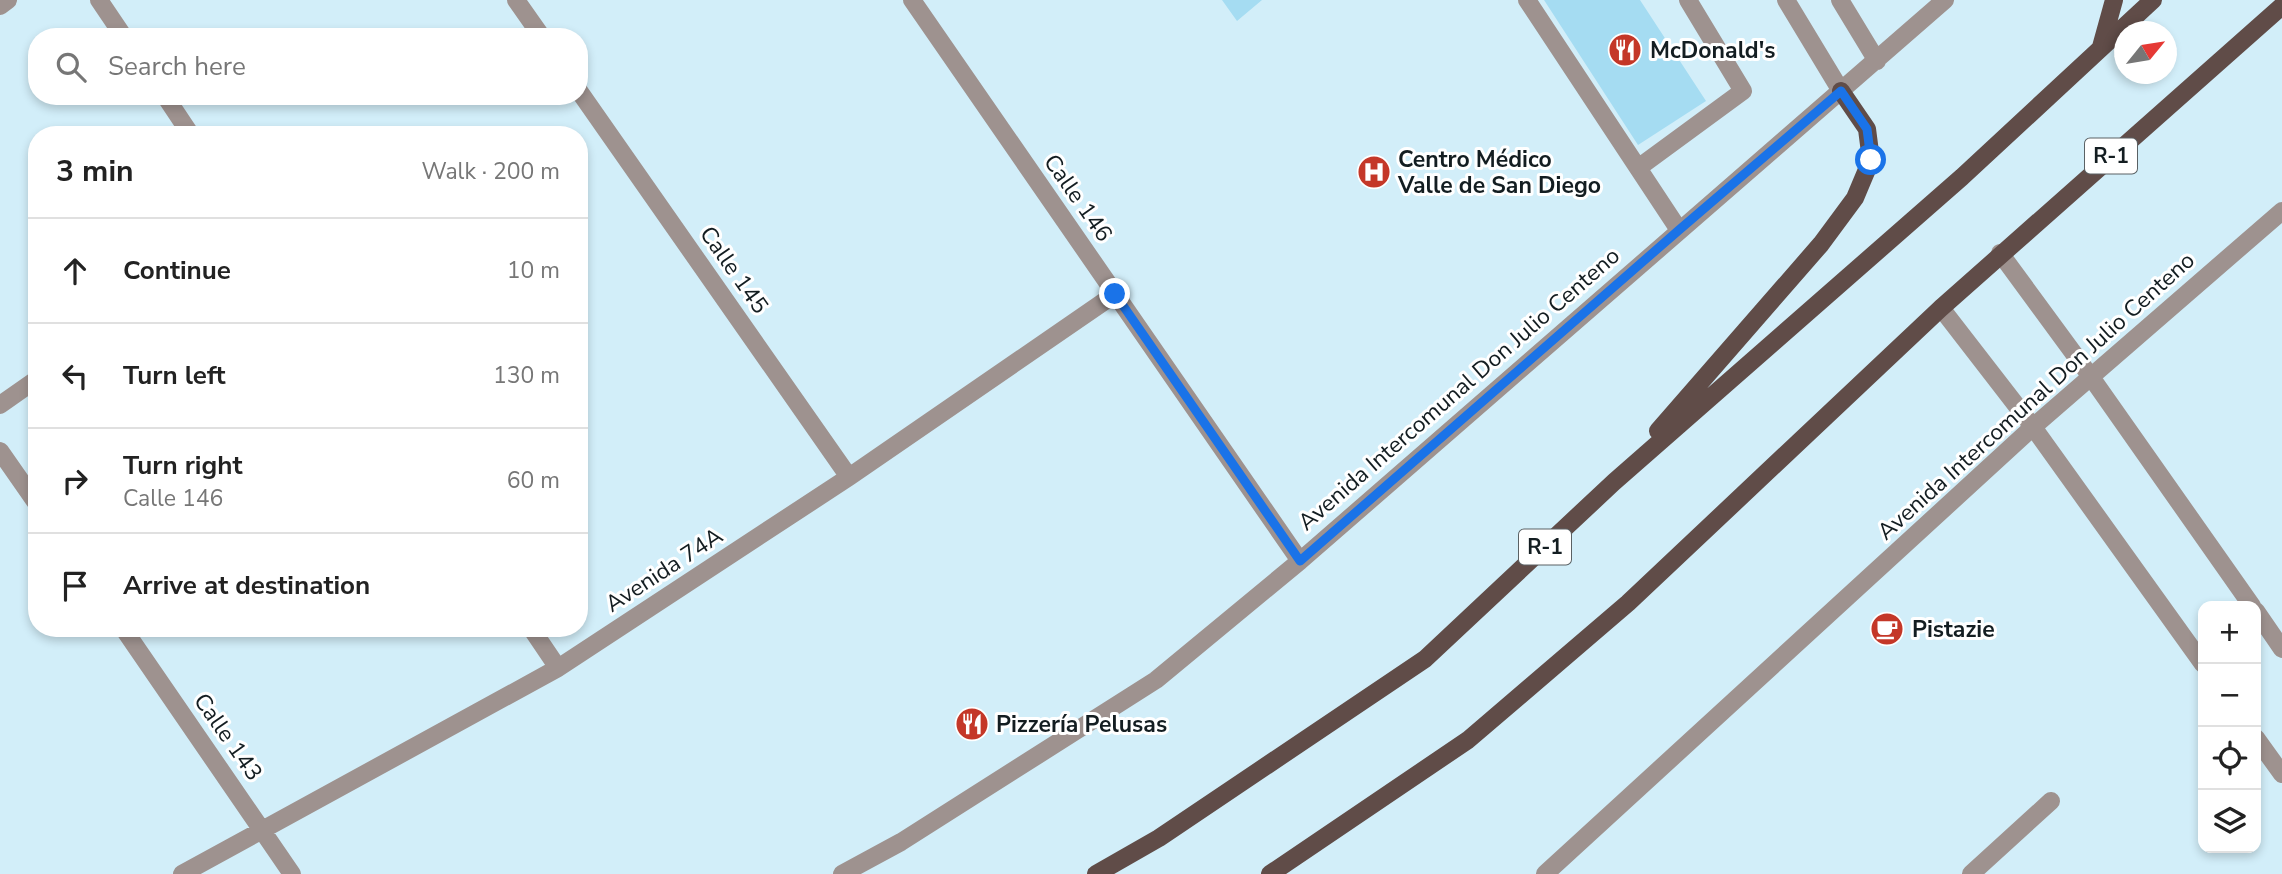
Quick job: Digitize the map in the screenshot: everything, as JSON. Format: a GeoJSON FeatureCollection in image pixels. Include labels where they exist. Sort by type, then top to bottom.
{"type":"FeatureCollection","features":[{"type":"Feature","properties":{"kind":"main road"},"geometry":{"type":"LineString","coordinates":[[2101,47],[2114,0]]}},
{"type":"Feature","properties":{"kind":"main road","name":"R-1"},"geometry":{"type":"LineString","coordinates":[[1096,874],[1159,838],[1425,659],[1614,482],[1962,177],[2153,0]]}},
{"type":"Feature","properties":{"kind":"main road","name":"R-1"},"geometry":{"type":"LineString","coordinates":[[1270,874],[1468,740],[1628,603],[2000,254],[2282,6]]}},
{"type":"Feature","properties":{"kind":"main road"},"geometry":{"type":"LineString","coordinates":[[1614,482],[1821,244],[1855,198],[1871,160],[1867,129],[1841,91]]}},
{"type":"Feature","properties":{"kind":"street"},"geometry":{"type":"LineString","coordinates":[[0,6],[8,0]]}},
{"type":"Feature","properties":{"kind":"street"},"geometry":{"type":"LineString","coordinates":[[99,0],[118,28]]}},
{"type":"Feature","properties":{"kind":"street"},"geometry":{"type":"LineString","coordinates":[[516,0],[535,28]]}},
{"type":"Feature","properties":{"kind":"street","name":"Calle 146"},"geometry":{"type":"LineString","coordinates":[[912,0],[1300,561]]}},
{"type":"Feature","properties":{"kind":"street"},"geometry":{"type":"LineString","coordinates":[[1527,0],[1679,230]]}},
{"type":"Feature","properties":{"kind":"street"},"geometry":{"type":"LineString","coordinates":[[1638,168],[1743,91],[1688,0]]}},
{"type":"Feature","properties":{"kind":"street"},"geometry":{"type":"LineString","coordinates":[[1786,0],[1841,91]]}},
{"type":"Feature","properties":{"kind":"street"},"geometry":{"type":"LineString","coordinates":[[1840,0],[1877,61]]}},
{"type":"Feature","properties":{"kind":"street","name":"Avenida Intercomunal Don Julio Centeno"},"geometry":{"type":"LineString","coordinates":[[842,874],[901,842],[1156,680],[1300,561],[1945,0]]}},
{"type":"Feature","properties":{"kind":"street","name":"Calle 145"},"geometry":{"type":"LineString","coordinates":[[588,104],[849,478]]}},
{"type":"Feature","properties":{"kind":"street"},"geometry":{"type":"LineString","coordinates":[[171,105],[185,126]]}},
{"type":"Feature","properties":{"kind":"street","name":"Avenida Intercomunal Don Julio Centeno"},"geometry":{"type":"LineString","coordinates":[[1545,874],[2033,427],[2282,211]]}},
{"type":"Feature","properties":{"kind":"street"},"geometry":{"type":"LineString","coordinates":[[2000,254],[2091,377],[2248,601]]}},
{"type":"Feature","properties":{"kind":"street","name":"Avenida 74A"},"geometry":{"type":"LineString","coordinates":[[182,874],[558,668],[849,478],[1115,294]]}},
{"type":"Feature","properties":{"kind":"street"},"geometry":{"type":"LineString","coordinates":[[1941,308],[2033,427],[2198,657]]}},
{"type":"Feature","properties":{"kind":"street"},"geometry":{"type":"LineString","coordinates":[[0,405],[28,385]]}},
{"type":"Feature","properties":{"kind":"street"},"geometry":{"type":"LineString","coordinates":[[0,451],[28,491]]}},
{"type":"Feature","properties":{"kind":"street"},"geometry":{"type":"LineString","coordinates":[[2261,618],[2282,649]]}},
{"type":"Feature","properties":{"kind":"street","name":"Calle 143"},"geometry":{"type":"LineString","coordinates":[[129,637],[292,874]]}},
{"type":"Feature","properties":{"kind":"street"},"geometry":{"type":"LineString","coordinates":[[537,637],[558,668]]}},
{"type":"Feature","properties":{"kind":"street"},"geometry":{"type":"LineString","coordinates":[[2261,745],[2282,774]]}},
{"type":"Feature","properties":{"kind":"street"},"geometry":{"type":"LineString","coordinates":[[1971,874],[2051,800]]}},
{"type":"Feature","properties":{"kind":"building"},"geometry":{"type":"Polygon","coordinates":[[[1222,0],[1262,0],[1237,21],[1222,0]]]}},
{"type":"Feature","properties":{"kind":"building","name":"McDonald's"},"geometry":{"type":"Polygon","coordinates":[[[1544,0],[1640,0],[1706,101],[1638,145],[1544,0]]]}},
{"type":"Feature","properties":{"kind":"place","name":"McDonald's"},"geometry":{"type":"Point","coordinates":[1625,50]}},
{"type":"Feature","properties":{"kind":"place","name":"Centro Médico Valle de San Diego"},"geometry":{"type":"Point","coordinates":[1374,172]}},
{"type":"Feature","properties":{"kind":"place","name":"Pistazie"},"geometry":{"type":"Point","coordinates":[1887,629]}},
{"type":"Feature","properties":{"kind":"place","name":"Pizzería Pelusas"},"geometry":{"type":"Point","coordinates":[972,724]}},
{"type":"Feature","properties":{"kind":"route"},"geometry":{"type":"LineString","coordinates":[[1115,294],[1300,561],[1841,91],[1867,129],[1871,160]]}}]}
